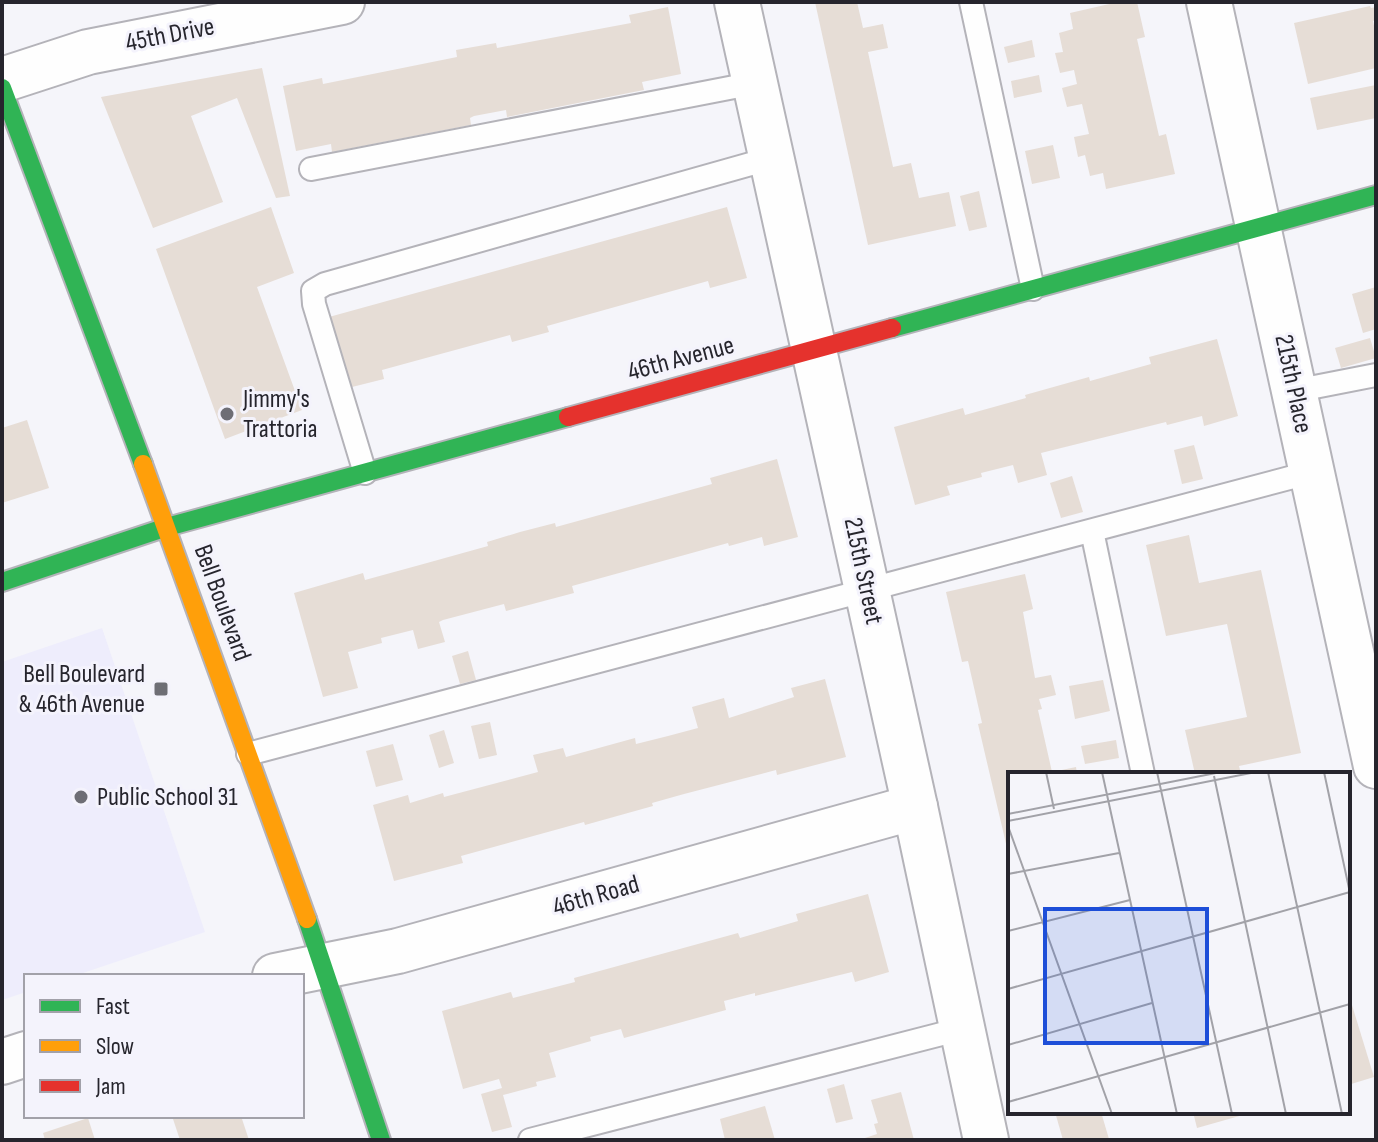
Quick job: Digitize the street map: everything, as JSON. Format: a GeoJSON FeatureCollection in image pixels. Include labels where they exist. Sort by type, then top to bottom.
{"type":"FeatureCollection","features":[{"type":"Feature","properties":{"kind":"street","name":"45th Drive"},"geometry":{"type":"LineString","coordinates":[[2,80],[88,52],[342,2]]}},
{"type":"Feature","properties":{"kind":"street","name":"215th Street"},"geometry":{"type":"LineString","coordinates":[[737,2],[986,1140]]}},
{"type":"Feature","properties":{"kind":"street","name":"215th Place"},"geometry":{"type":"LineString","coordinates":[[1209,2],[1376,766]]}},
{"type":"Feature","properties":{"kind":"street","name":"Bell Boulevard"},"geometry":{"type":"LineString","coordinates":[[2,88],[167,527],[324,967],[381,1140]]}},
{"type":"Feature","properties":{"kind":"street","name":"46th Avenue"},"geometry":{"type":"LineString","coordinates":[[2,582],[167,527],[1376,195]]}},
{"type":"Feature","properties":{"kind":"street","name":"46th Road"},"geometry":{"type":"LineString","coordinates":[[286,974],[398,951],[915,807]]}},
{"type":"Feature","properties":{"kind":"street"},"geometry":{"type":"LineString","coordinates":[[2,1062],[24,1055]]}},
{"type":"Feature","properties":{"kind":"lane"},"geometry":{"type":"LineString","coordinates":[[971,2],[1033,289]]}},
{"type":"Feature","properties":{"kind":"lane"},"geometry":{"type":"LineString","coordinates":[[311,169],[755,83]]}},
{"type":"Feature","properties":{"kind":"lane"},"geometry":{"type":"LineString","coordinates":[[365,473],[314,304],[313,291],[325,284],[772,158]]}},
{"type":"Feature","properties":{"kind":"lane"},"geometry":{"type":"LineString","coordinates":[[1294,391],[1376,375]]}},
{"type":"Feature","properties":{"kind":"lane"},"geometry":{"type":"LineString","coordinates":[[248,754],[1312,472]]}},
{"type":"Feature","properties":{"kind":"lane"},"geometry":{"type":"LineString","coordinates":[[1092,531],[1143,772]]}},
{"type":"Feature","properties":{"kind":"lane"},"geometry":{"type":"LineString","coordinates":[[530,1140],[961,1029]]}},
{"type":"Feature","properties":{"kind":"shaded area","name":"Public School 31"},"geometry":{"type":"Polygon","coordinates":[[[102,628],[205,932],[80,974],[24,974],[24,993],[2,1000],[2,662],[102,628]]]}},
{"type":"Feature","properties":{"kind":"building"},"geometry":{"type":"Polygon","coordinates":[[[815,2],[857,2],[863,28],[883,24],[888,48],[868,52],[893,167],[911,163],[919,198],[949,192],[956,226],[868,245],[815,2]]]}},
{"type":"Feature","properties":{"kind":"building"},"geometry":{"type":"Polygon","coordinates":[[[1118,2],[1137,2],[1145,37],[1137,39],[1159,136],[1166,134],[1175,174],[1106,189],[1103,173],[1090,176],[1085,155],[1078,157],[1074,137],[1089,134],[1082,104],[1067,107],[1062,88],[1077,84],[1074,70],[1060,73],[1055,53],[1063,52],[1059,33],[1073,29],[1070,13],[1118,2]]]}},
{"type":"Feature","properties":{"kind":"building"},"geometry":{"type":"Polygon","coordinates":[[[668,7],[681,74],[642,82],[644,90],[507,117],[506,110],[474,116],[470,118],[471,125],[332,152],[331,144],[296,151],[283,86],[322,78],[323,84],[457,57],[456,50],[496,43],[497,48],[631,23],[629,15],[668,7]]]}},
{"type":"Feature","properties":{"kind":"building"},"geometry":{"type":"Polygon","coordinates":[[[1376,7],[1376,20],[1373,21],[1376,68],[1308,84],[1294,23],[1376,7]]]}},
{"type":"Feature","properties":{"kind":"building"},"geometry":{"type":"Polygon","coordinates":[[[1032,40],[1035,57],[1008,63],[1004,47],[1032,40]]]}},
{"type":"Feature","properties":{"kind":"building"},"geometry":{"type":"Polygon","coordinates":[[[262,68],[290,196],[276,198],[237,98],[191,116],[223,202],[153,228],[101,97],[262,68]]]}},
{"type":"Feature","properties":{"kind":"building"},"geometry":{"type":"Polygon","coordinates":[[[1039,75],[1042,92],[1014,98],[1011,81],[1039,75]]]}},
{"type":"Feature","properties":{"kind":"building"},"geometry":{"type":"Polygon","coordinates":[[[1376,85],[1376,118],[1317,130],[1310,98],[1376,85]]]}},
{"type":"Feature","properties":{"kind":"building"},"geometry":{"type":"Polygon","coordinates":[[[1053,145],[1060,178],[1032,184],[1025,151],[1053,145]]]}},
{"type":"Feature","properties":{"kind":"building"},"geometry":{"type":"Polygon","coordinates":[[[979,191],[987,227],[969,231],[960,196],[979,191]]]}},
{"type":"Feature","properties":{"kind":"building"},"geometry":{"type":"Polygon","coordinates":[[[271,207],[294,273],[257,287],[302,410],[225,439],[156,249],[271,207]]]}},
{"type":"Feature","properties":{"kind":"building"},"geometry":{"type":"Polygon","coordinates":[[[727,207],[747,278],[710,288],[708,281],[547,326],[549,332],[512,342],[510,335],[382,370],[384,379],[348,388],[329,317],[727,207]]]}},
{"type":"Feature","properties":{"kind":"building"},"geometry":{"type":"Polygon","coordinates":[[[1376,287],[1376,329],[1363,333],[1352,294],[1376,287]]]}},
{"type":"Feature","properties":{"kind":"building"},"geometry":{"type":"Polygon","coordinates":[[[1370,338],[1376,358],[1341,368],[1335,348],[1370,338]]]}},
{"type":"Feature","properties":{"kind":"building"},"geometry":{"type":"Polygon","coordinates":[[[1217,339],[1238,416],[1204,426],[1202,416],[1167,425],[1166,422],[1041,453],[1047,475],[1018,483],[1013,465],[947,486],[950,495],[915,505],[894,427],[963,408],[965,415],[1089,377],[1090,381],[1151,364],[1149,357],[1217,339]]]}},
{"type":"Feature","properties":{"kind":"building"},"geometry":{"type":"Polygon","coordinates":[[[27,420],[49,488],[2,503],[2,428],[27,420]]]}},
{"type":"Feature","properties":{"kind":"building"},"geometry":{"type":"Polygon","coordinates":[[[1194,445],[1203,479],[1182,484],[1174,450],[1194,445]]]}},
{"type":"Feature","properties":{"kind":"building"},"geometry":{"type":"Polygon","coordinates":[[[777,459],[798,537],[764,546],[762,537],[729,546],[728,543],[572,586],[574,593],[506,611],[504,604],[443,620],[439,622],[445,642],[418,649],[413,630],[381,638],[382,643],[348,652],[358,688],[323,697],[294,593],[363,573],[365,580],[488,546],[487,542],[520,532],[555,523],[556,527],[712,484],[710,478],[777,459]]]}},
{"type":"Feature","properties":{"kind":"building"},"geometry":{"type":"Polygon","coordinates":[[[1072,476],[1083,512],[1061,518],[1050,483],[1072,476]]]}},
{"type":"Feature","properties":{"kind":"building"},"geometry":{"type":"Polygon","coordinates":[[[1189,535],[1199,583],[1261,570],[1301,753],[1239,766],[1240,772],[1195,772],[1185,730],[1247,717],[1227,624],[1166,636],[1146,545],[1189,535]]]}},
{"type":"Feature","properties":{"kind":"building"},"geometry":{"type":"Polygon","coordinates":[[[1025,574],[1033,609],[1023,612],[1035,678],[1051,675],[1056,695],[1039,699],[1042,709],[1038,710],[1052,772],[1008,772],[1007,848],[978,724],[982,723],[968,661],[962,662],[946,592],[1025,574]]]}},
{"type":"Feature","properties":{"kind":"building"},"geometry":{"type":"Polygon","coordinates":[[[468,651],[476,680],[460,684],[452,656],[468,651]]]}},
{"type":"Feature","properties":{"kind":"building"},"geometry":{"type":"Polygon","coordinates":[[[825,679],[846,757],[777,775],[776,770],[684,794],[585,825],[584,822],[461,856],[463,863],[394,881],[373,805],[408,795],[410,803],[443,793],[444,797],[538,772],[533,755],[563,748],[566,757],[635,738],[636,744],[698,728],[692,707],[724,698],[729,718],[794,697],[791,688],[825,679]]]}},
{"type":"Feature","properties":{"kind":"building"},"geometry":{"type":"Polygon","coordinates":[[[1103,680],[1110,711],[1075,719],[1069,686],[1103,680]]]}},
{"type":"Feature","properties":{"kind":"building"},"geometry":{"type":"Polygon","coordinates":[[[490,722],[497,755],[479,759],[471,726],[490,722]]]}},
{"type":"Feature","properties":{"kind":"building"},"geometry":{"type":"Polygon","coordinates":[[[444,730],[454,763],[439,768],[429,735],[444,730]]]}},
{"type":"Feature","properties":{"kind":"building"},"geometry":{"type":"Polygon","coordinates":[[[1116,740],[1119,758],[1085,764],[1081,746],[1116,740]]]}},
{"type":"Feature","properties":{"kind":"building"},"geometry":{"type":"Polygon","coordinates":[[[393,744],[403,780],[376,787],[366,751],[393,744]]]}},
{"type":"Feature","properties":{"kind":"building"},"geometry":{"type":"Polygon","coordinates":[[[1076,767],[1077,772],[1052,772],[1076,767]]]}},
{"type":"Feature","properties":{"kind":"building"},"geometry":{"type":"Polygon","coordinates":[[[868,894],[889,972],[855,982],[852,972],[755,996],[755,993],[724,1001],[726,1010],[624,1038],[621,1029],[549,1053],[556,1077],[536,1082],[537,1086],[503,1095],[512,1127],[492,1132],[481,1094],[502,1088],[499,1079],[463,1089],[442,1011],[511,992],[513,998],[575,982],[574,978],[738,933],[740,938],[798,921],[796,914],[868,894]]]}},
{"type":"Feature","properties":{"kind":"building"},"geometry":{"type":"Polygon","coordinates":[[[1350,999],[1374,1077],[1350,1084],[1350,999]]]}},
{"type":"Feature","properties":{"kind":"building"},"geometry":{"type":"Polygon","coordinates":[[[844,1084],[853,1119],[836,1123],[827,1089],[844,1084]]]}},
{"type":"Feature","properties":{"kind":"building"},"geometry":{"type":"Polygon","coordinates":[[[901,1092],[914,1140],[859,1140],[877,1134],[874,1124],[878,1123],[871,1100],[901,1092]]]}},
{"type":"Feature","properties":{"kind":"building"},"geometry":{"type":"Polygon","coordinates":[[[765,1106],[775,1140],[725,1140],[720,1119],[765,1106]]]}},
{"type":"Feature","properties":{"kind":"building"},"geometry":{"type":"Polygon","coordinates":[[[1056,1114],[1102,1114],[1109,1139],[1063,1140],[1056,1114]]]}},
{"type":"Feature","properties":{"kind":"building"},"geometry":{"type":"Polygon","coordinates":[[[1194,1114],[1246,1114],[1197,1128],[1194,1114]]]}},
{"type":"Feature","properties":{"kind":"building"},"geometry":{"type":"Polygon","coordinates":[[[88,1118],[95,1140],[45,1140],[43,1133],[88,1118]]]}},
{"type":"Feature","properties":{"kind":"building"},"geometry":{"type":"Polygon","coordinates":[[[173,1118],[242,1118],[249,1140],[180,1140],[173,1118]]]}},
{"type":"Feature","properties":{"kind":"traffic: fast"},"geometry":{"type":"LineString","coordinates":[[2,88],[143,464]]}},
{"type":"Feature","properties":{"kind":"traffic: fast"},"geometry":{"type":"LineString","coordinates":[[892,328],[1376,195]]}},
{"type":"Feature","properties":{"kind":"traffic: fast"},"geometry":{"type":"LineString","coordinates":[[2,582],[167,527],[568,417]]}},
{"type":"Feature","properties":{"kind":"traffic: fast"},"geometry":{"type":"LineString","coordinates":[[307,919],[381,1140]]}},
{"type":"Feature","properties":{"kind":"traffic: slow"},"geometry":{"type":"LineString","coordinates":[[143,464],[307,919]]}},
{"type":"Feature","properties":{"kind":"traffic: jam"},"geometry":{"type":"LineString","coordinates":[[568,417],[892,328]]}},
{"type":"Feature","properties":{"kind":"place","name":"Jimmy's Trattoria"},"geometry":{"type":"Point","coordinates":[227,414]}},
{"type":"Feature","properties":{"kind":"place","name":"Bell Boulevard & 46th Avenue"},"geometry":{"type":"Point","coordinates":[161,689]}},
{"type":"Feature","properties":{"kind":"place","name":"Public School 31"},"geometry":{"type":"Point","coordinates":[81,797]}}]}
